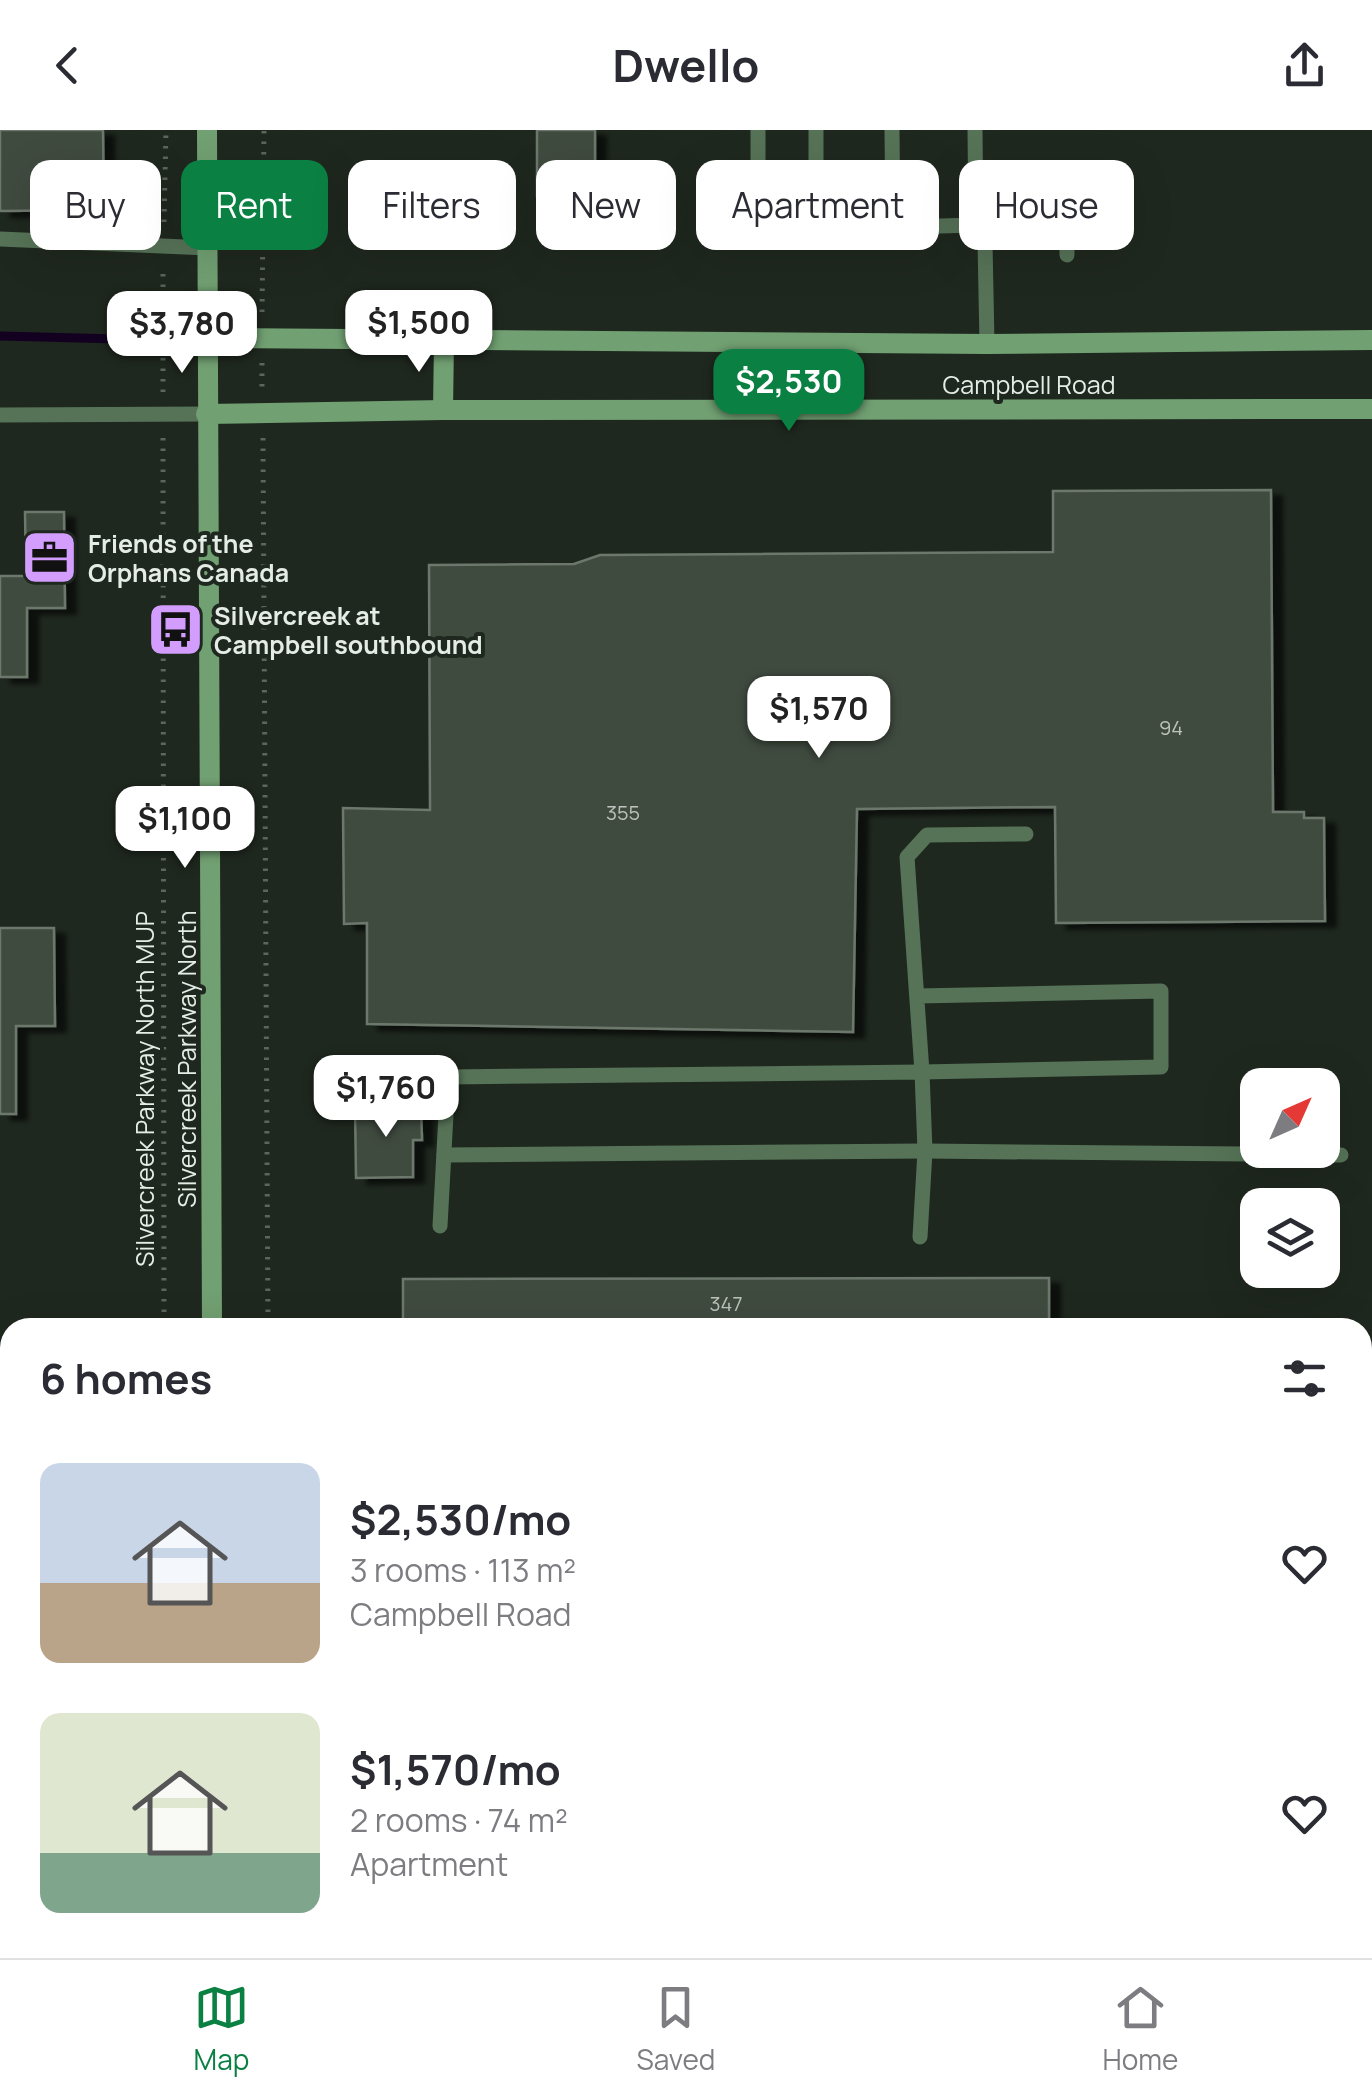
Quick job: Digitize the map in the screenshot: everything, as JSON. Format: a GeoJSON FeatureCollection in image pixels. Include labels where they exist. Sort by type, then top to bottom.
{"type":"FeatureCollection","features":[{"type":"Feature","properties":{"kind":"street","name":"Silvercreek Parkway North"},"geometry":{"type":"LineString","coordinates":[[207,130],[207,160]]}},
{"type":"Feature","properties":{"kind":"street","name":"Silvercreek Parkway North"},"geometry":{"type":"LineString","coordinates":[[208,250],[212,1318]]}},
{"type":"Feature","properties":{"kind":"street","name":"Campbell Road"},"geometry":{"type":"LineString","coordinates":[[208,338],[987,344],[1372,340]]}},
{"type":"Feature","properties":{"kind":"street"},"geometry":{"type":"LineString","coordinates":[[444,341],[444,410]]}},
{"type":"Feature","properties":{"kind":"street","name":"Campbell Road"},"geometry":{"type":"LineString","coordinates":[[206,414],[1372,409]]}},
{"type":"Feature","properties":{"kind":"lane"},"geometry":{"type":"LineString","coordinates":[[758,130],[758,160]]}},
{"type":"Feature","properties":{"kind":"lane"},"geometry":{"type":"LineString","coordinates":[[816,130],[816,160]]}},
{"type":"Feature","properties":{"kind":"lane"},"geometry":{"type":"LineString","coordinates":[[892,130],[892,160]]}},
{"type":"Feature","properties":{"kind":"lane"},"geometry":{"type":"LineString","coordinates":[[975,130],[976,160]]}},
{"type":"Feature","properties":{"kind":"lane"},"geometry":{"type":"LineString","coordinates":[[0,239],[181,247]]}},
{"type":"Feature","properties":{"kind":"lane"},"geometry":{"type":"LineString","coordinates":[[985,250],[987,344]]}},
{"type":"Feature","properties":{"kind":"lane"},"geometry":{"type":"LineString","coordinates":[[1067,250],[1067,254]]}},
{"type":"Feature","properties":{"kind":"lane"},"geometry":{"type":"LineString","coordinates":[[0,415],[206,414]]}},
{"type":"Feature","properties":{"kind":"lane"},"geometry":{"type":"LineString","coordinates":[[920,1237],[925,1151],[907,857],[927,835],[1026,834]]}},
{"type":"Feature","properties":{"kind":"lane"},"geometry":{"type":"LineString","coordinates":[[440,1226],[448,1077],[1161,1068],[1160,991],[918,996]]}},
{"type":"Feature","properties":{"kind":"lane"},"geometry":{"type":"LineString","coordinates":[[444,1155],[925,1151],[1240,1154]]}},
{"type":"Feature","properties":{"kind":"path","name":"Silvercreek Parkway North MUP"},"geometry":{"type":"LineString","coordinates":[[164,1318],[166,130]]}},
{"type":"Feature","properties":{"kind":"path"},"geometry":{"type":"LineString","coordinates":[[264,130],[268,1318]]}},
{"type":"Feature","properties":{"kind":"building"},"geometry":{"type":"Polygon","coordinates":[[[0,130],[103,130],[103,160],[30,160],[30,211],[0,211],[0,130]]]}},
{"type":"Feature","properties":{"kind":"building"},"geometry":{"type":"Polygon","coordinates":[[[537,130],[595,130],[595,160],[537,160],[537,130]]]}},
{"type":"Feature","properties":{"kind":"building"},"geometry":{"type":"Polygon","coordinates":[[[1271,490],[1273,812],[1304,812],[1304,818],[1324,818],[1325,921],[1056,923],[1055,807],[857,809],[853,1032],[367,1024],[367,923],[344,924],[343,808],[430,810],[429,565],[574,564],[600,555],[1053,552],[1053,491],[1271,490]]]}},
{"type":"Feature","properties":{"kind":"building"},"geometry":{"type":"Polygon","coordinates":[[[25,512],[64,512],[65,608],[27,608],[27,677],[0,677],[0,576],[26,576],[25,512]]]}},
{"type":"Feature","properties":{"kind":"building"},"geometry":{"type":"Polygon","coordinates":[[[0,928],[54,928],[55,1026],[16,1026],[16,1114],[0,1114],[0,928]]]}},
{"type":"Feature","properties":{"kind":"building"},"geometry":{"type":"Polygon","coordinates":[[[421,1104],[422,1140],[413,1140],[413,1177],[356,1178],[355,1105],[421,1104]]]}},
{"type":"Feature","properties":{"kind":"building"},"geometry":{"type":"Polygon","coordinates":[[[1049,1278],[1049,1318],[403,1318],[403,1279],[1049,1278]]]}},
{"type":"Feature","properties":{"kind":"waterway"},"geometry":{"type":"LineString","coordinates":[[0,336],[119,339]]}},
{"type":"Feature","properties":{"kind":"place","name":"Friends of the Orphans Canada"},"geometry":{"type":"Point","coordinates":[49,557]}},
{"type":"Feature","properties":{"kind":"place","name":"Silvercreek at Campbell southbound"},"geometry":{"type":"Point","coordinates":[175,629]}}]}
